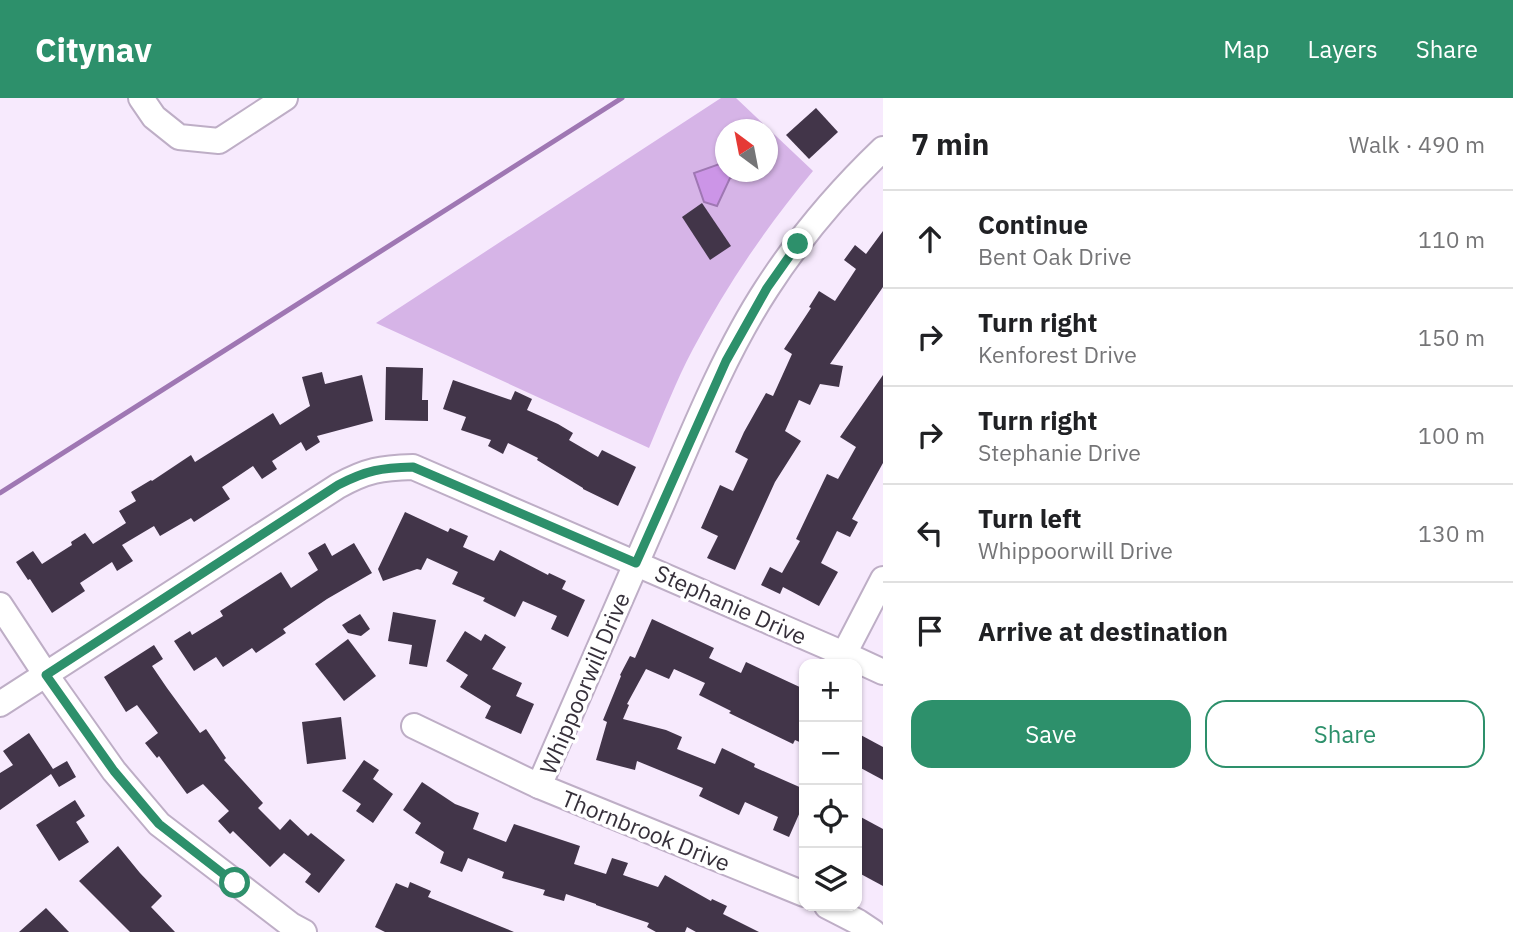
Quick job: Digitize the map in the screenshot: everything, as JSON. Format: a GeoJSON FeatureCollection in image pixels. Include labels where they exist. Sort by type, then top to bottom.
{"type":"FeatureCollection","features":[{"type":"Feature","properties":{"kind":"street"},"geometry":{"type":"LineString","coordinates":[[141,98],[154,117],[179,137],[219,141],[285,98]]}},
{"type":"Feature","properties":{"kind":"street","name":"Whippoorwill Drive"},"geometry":{"type":"LineString","coordinates":[[539,786],[726,361],[767,288],[816,220],[883,149]]}},
{"type":"Feature","properties":{"kind":"street","name":"Stephanie Drive"},"geometry":{"type":"LineString","coordinates":[[0,704],[338,485],[360,473],[382,468],[413,467],[883,672]]}},
{"type":"Feature","properties":{"kind":"street"},"geometry":{"type":"LineString","coordinates":[[844,654],[883,579]]}},
{"type":"Feature","properties":{"kind":"street"},"geometry":{"type":"LineString","coordinates":[[0,605],[114,771],[159,824],[291,925],[304,932]]}},
{"type":"Feature","properties":{"kind":"street","name":"Thornbrook Drive"},"geometry":{"type":"LineString","coordinates":[[414,726],[539,786],[799,892]]}},
{"type":"Feature","properties":{"kind":"street"},"geometry":{"type":"LineString","coordinates":[[837,911],[873,932]]}},
{"type":"Feature","properties":{"kind":"shaded area"},"geometry":{"type":"Polygon","coordinates":[[[721,98],[736,98],[758,119],[715,119],[715,182],[778,182],[778,138],[813,171],[763,235],[719,302],[687,361],[649,448],[376,323],[721,98]]]}},
{"type":"Feature","properties":{"kind":"shaded area"},"geometry":{"type":"Polygon","coordinates":[[[715,166],[715,182],[728,182],[717,206],[704,202],[694,173],[715,166]]]}},
{"type":"Feature","properties":{"kind":"building"},"geometry":{"type":"Polygon","coordinates":[[[816,108],[838,132],[809,159],[786,135],[816,108]]]}},
{"type":"Feature","properties":{"kind":"building"},"geometry":{"type":"Polygon","coordinates":[[[702,203],[731,246],[710,260],[682,217],[702,203]]]}},
{"type":"Feature","properties":{"kind":"building"},"geometry":{"type":"Polygon","coordinates":[[[883,231],[883,287],[830,364],[843,366],[839,387],[820,384],[810,405],[799,400],[785,431],[801,441],[775,482],[735,570],[707,558],[718,536],[701,528],[720,485],[733,491],[748,459],[735,452],[766,393],[773,396],[792,354],[784,349],[819,291],[835,301],[856,269],[844,260],[855,245],[866,254],[883,231]]]}},
{"type":"Feature","properties":{"kind":"building"},"geometry":{"type":"Polygon","coordinates":[[[386,367],[423,368],[422,400],[428,400],[428,421],[385,420],[386,367]]]}},
{"type":"Feature","properties":{"kind":"building"},"geometry":{"type":"Polygon","coordinates":[[[322,372],[325,384],[362,375],[373,421],[317,436],[320,442],[306,451],[301,442],[272,461],[277,469],[262,479],[253,466],[222,487],[230,499],[194,522],[191,518],[160,536],[154,526],[122,545],[133,561],[117,571],[112,562],[80,583],[85,591],[52,613],[16,562],[33,551],[42,564],[72,545],[71,542],[85,533],[93,544],[126,523],[119,511],[136,501],[131,492],[191,455],[195,462],[273,413],[280,425],[310,406],[302,377],[322,372]]]}},
{"type":"Feature","properties":{"kind":"building"},"geometry":{"type":"Polygon","coordinates":[[[883,375],[883,463],[852,519],[858,522],[850,537],[837,531],[821,563],[838,572],[819,606],[783,587],[780,594],[761,585],[770,567],[782,573],[800,541],[796,539],[827,474],[838,479],[856,447],[840,437],[883,375]]]}},
{"type":"Feature","properties":{"kind":"building"},"geometry":{"type":"Polygon","coordinates":[[[453,380],[511,400],[515,391],[532,399],[527,410],[573,433],[569,440],[598,457],[602,450],[636,467],[618,506],[583,489],[537,460],[538,458],[508,443],[503,454],[488,446],[491,440],[461,430],[466,417],[443,409],[453,380]]]}},
{"type":"Feature","properties":{"kind":"building"},"geometry":{"type":"Polygon","coordinates":[[[405,512],[448,532],[450,528],[468,536],[463,547],[494,561],[500,550],[548,575],[549,573],[566,581],[562,589],[585,600],[568,637],[551,629],[557,616],[523,601],[515,617],[483,601],[485,598],[452,584],[458,572],[427,558],[421,570],[383,581],[378,569],[405,512]]]}},
{"type":"Feature","properties":{"kind":"building"},"geometry":{"type":"Polygon","coordinates":[[[325,543],[332,556],[354,543],[372,573],[283,629],[286,633],[256,653],[252,648],[223,667],[216,657],[194,671],[174,641],[190,631],[192,635],[223,616],[220,611],[281,572],[291,588],[318,570],[308,553],[325,543]]]}},
{"type":"Feature","properties":{"kind":"building"},"geometry":{"type":"Polygon","coordinates":[[[393,612],[436,620],[427,667],[409,664],[412,645],[388,641],[393,612]]]}},
{"type":"Feature","properties":{"kind":"building"},"geometry":{"type":"Polygon","coordinates":[[[360,614],[370,629],[361,636],[348,633],[342,625],[360,614]]]}},
{"type":"Feature","properties":{"kind":"building"},"geometry":{"type":"Polygon","coordinates":[[[652,619],[714,648],[709,658],[741,673],[746,662],[799,687],[799,742],[795,740],[793,744],[699,695],[705,683],[674,669],[669,679],[646,669],[627,704],[629,705],[623,719],[682,737],[677,749],[715,764],[722,748],[755,764],[754,767],[799,787],[799,814],[789,837],[773,830],[778,817],[745,802],[739,815],[699,796],[703,788],[637,761],[635,770],[596,760],[607,722],[603,720],[620,675],[630,656],[635,658],[652,619]]]}},
{"type":"Feature","properties":{"kind":"building"},"geometry":{"type":"Polygon","coordinates":[[[465,631],[481,641],[485,634],[506,647],[492,669],[522,683],[516,696],[534,704],[521,734],[485,718],[491,706],[460,687],[468,675],[446,661],[465,631]]]}},
{"type":"Feature","properties":{"kind":"building"},"geometry":{"type":"Polygon","coordinates":[[[348,639],[376,676],[344,701],[315,664],[348,639]]]}},
{"type":"Feature","properties":{"kind":"building"},"geometry":{"type":"Polygon","coordinates":[[[154,645],[163,659],[152,666],[200,733],[206,729],[226,758],[224,760],[263,803],[258,808],[280,830],[290,819],[308,836],[311,833],[345,860],[319,893],[305,882],[311,874],[284,853],[270,867],[233,831],[230,834],[218,821],[229,811],[203,784],[187,794],[159,756],[157,758],[145,743],[158,733],[137,705],[126,712],[104,677],[154,645]]]}},
{"type":"Feature","properties":{"kind":"building"},"geometry":{"type":"Polygon","coordinates":[[[341,717],[346,759],[307,764],[302,722],[341,717]]]}},
{"type":"Feature","properties":{"kind":"building"},"geometry":{"type":"Polygon","coordinates":[[[29,733],[53,769],[67,761],[76,777],[59,787],[51,774],[0,810],[0,773],[13,765],[3,751],[29,733]]]}},
{"type":"Feature","properties":{"kind":"building"},"geometry":{"type":"Polygon","coordinates":[[[862,736],[883,747],[883,780],[862,769],[862,736]]]}},
{"type":"Feature","properties":{"kind":"building"},"geometry":{"type":"Polygon","coordinates":[[[364,760],[379,770],[373,779],[393,794],[373,823],[356,811],[361,804],[342,791],[364,760]]]}},
{"type":"Feature","properties":{"kind":"building"},"geometry":{"type":"Polygon","coordinates":[[[422,782],[455,804],[479,813],[473,829],[506,842],[514,824],[580,846],[574,864],[606,874],[612,858],[628,863],[623,875],[658,887],[665,875],[711,901],[712,899],[727,906],[723,914],[759,932],[696,932],[687,927],[685,932],[656,932],[647,927],[649,923],[566,894],[564,901],[543,895],[545,890],[502,878],[504,872],[468,858],[462,872],[440,863],[444,852],[415,833],[421,823],[403,810],[422,782]]]}},
{"type":"Feature","properties":{"kind":"building"},"geometry":{"type":"Polygon","coordinates":[[[75,800],[85,816],[76,822],[89,842],[59,861],[36,825],[75,800]]]}},
{"type":"Feature","properties":{"kind":"building"},"geometry":{"type":"Polygon","coordinates":[[[862,818],[883,829],[883,886],[862,875],[862,818]]]}},
{"type":"Feature","properties":{"kind":"building"},"geometry":{"type":"Polygon","coordinates":[[[118,846],[162,896],[151,907],[175,932],[130,932],[79,881],[118,846]]]}},
{"type":"Feature","properties":{"kind":"building"},"geometry":{"type":"Polygon","coordinates":[[[410,882],[431,891],[428,897],[514,932],[385,932],[375,927],[396,883],[408,888],[410,882]]]}},
{"type":"Feature","properties":{"kind":"building"},"geometry":{"type":"Polygon","coordinates":[[[46,908],[69,932],[19,932],[46,908]]]}},
{"type":"Feature","properties":{"kind":"waterway"},"geometry":{"type":"LineString","coordinates":[[0,493],[622,98]]}},
{"type":"Feature","properties":{"kind":"route"},"geometry":{"type":"LineString","coordinates":[[235,883],[159,824],[114,771],[46,675],[338,485],[360,473],[382,468],[413,467],[636,563],[726,361],[767,288],[798,244]]}}]}
